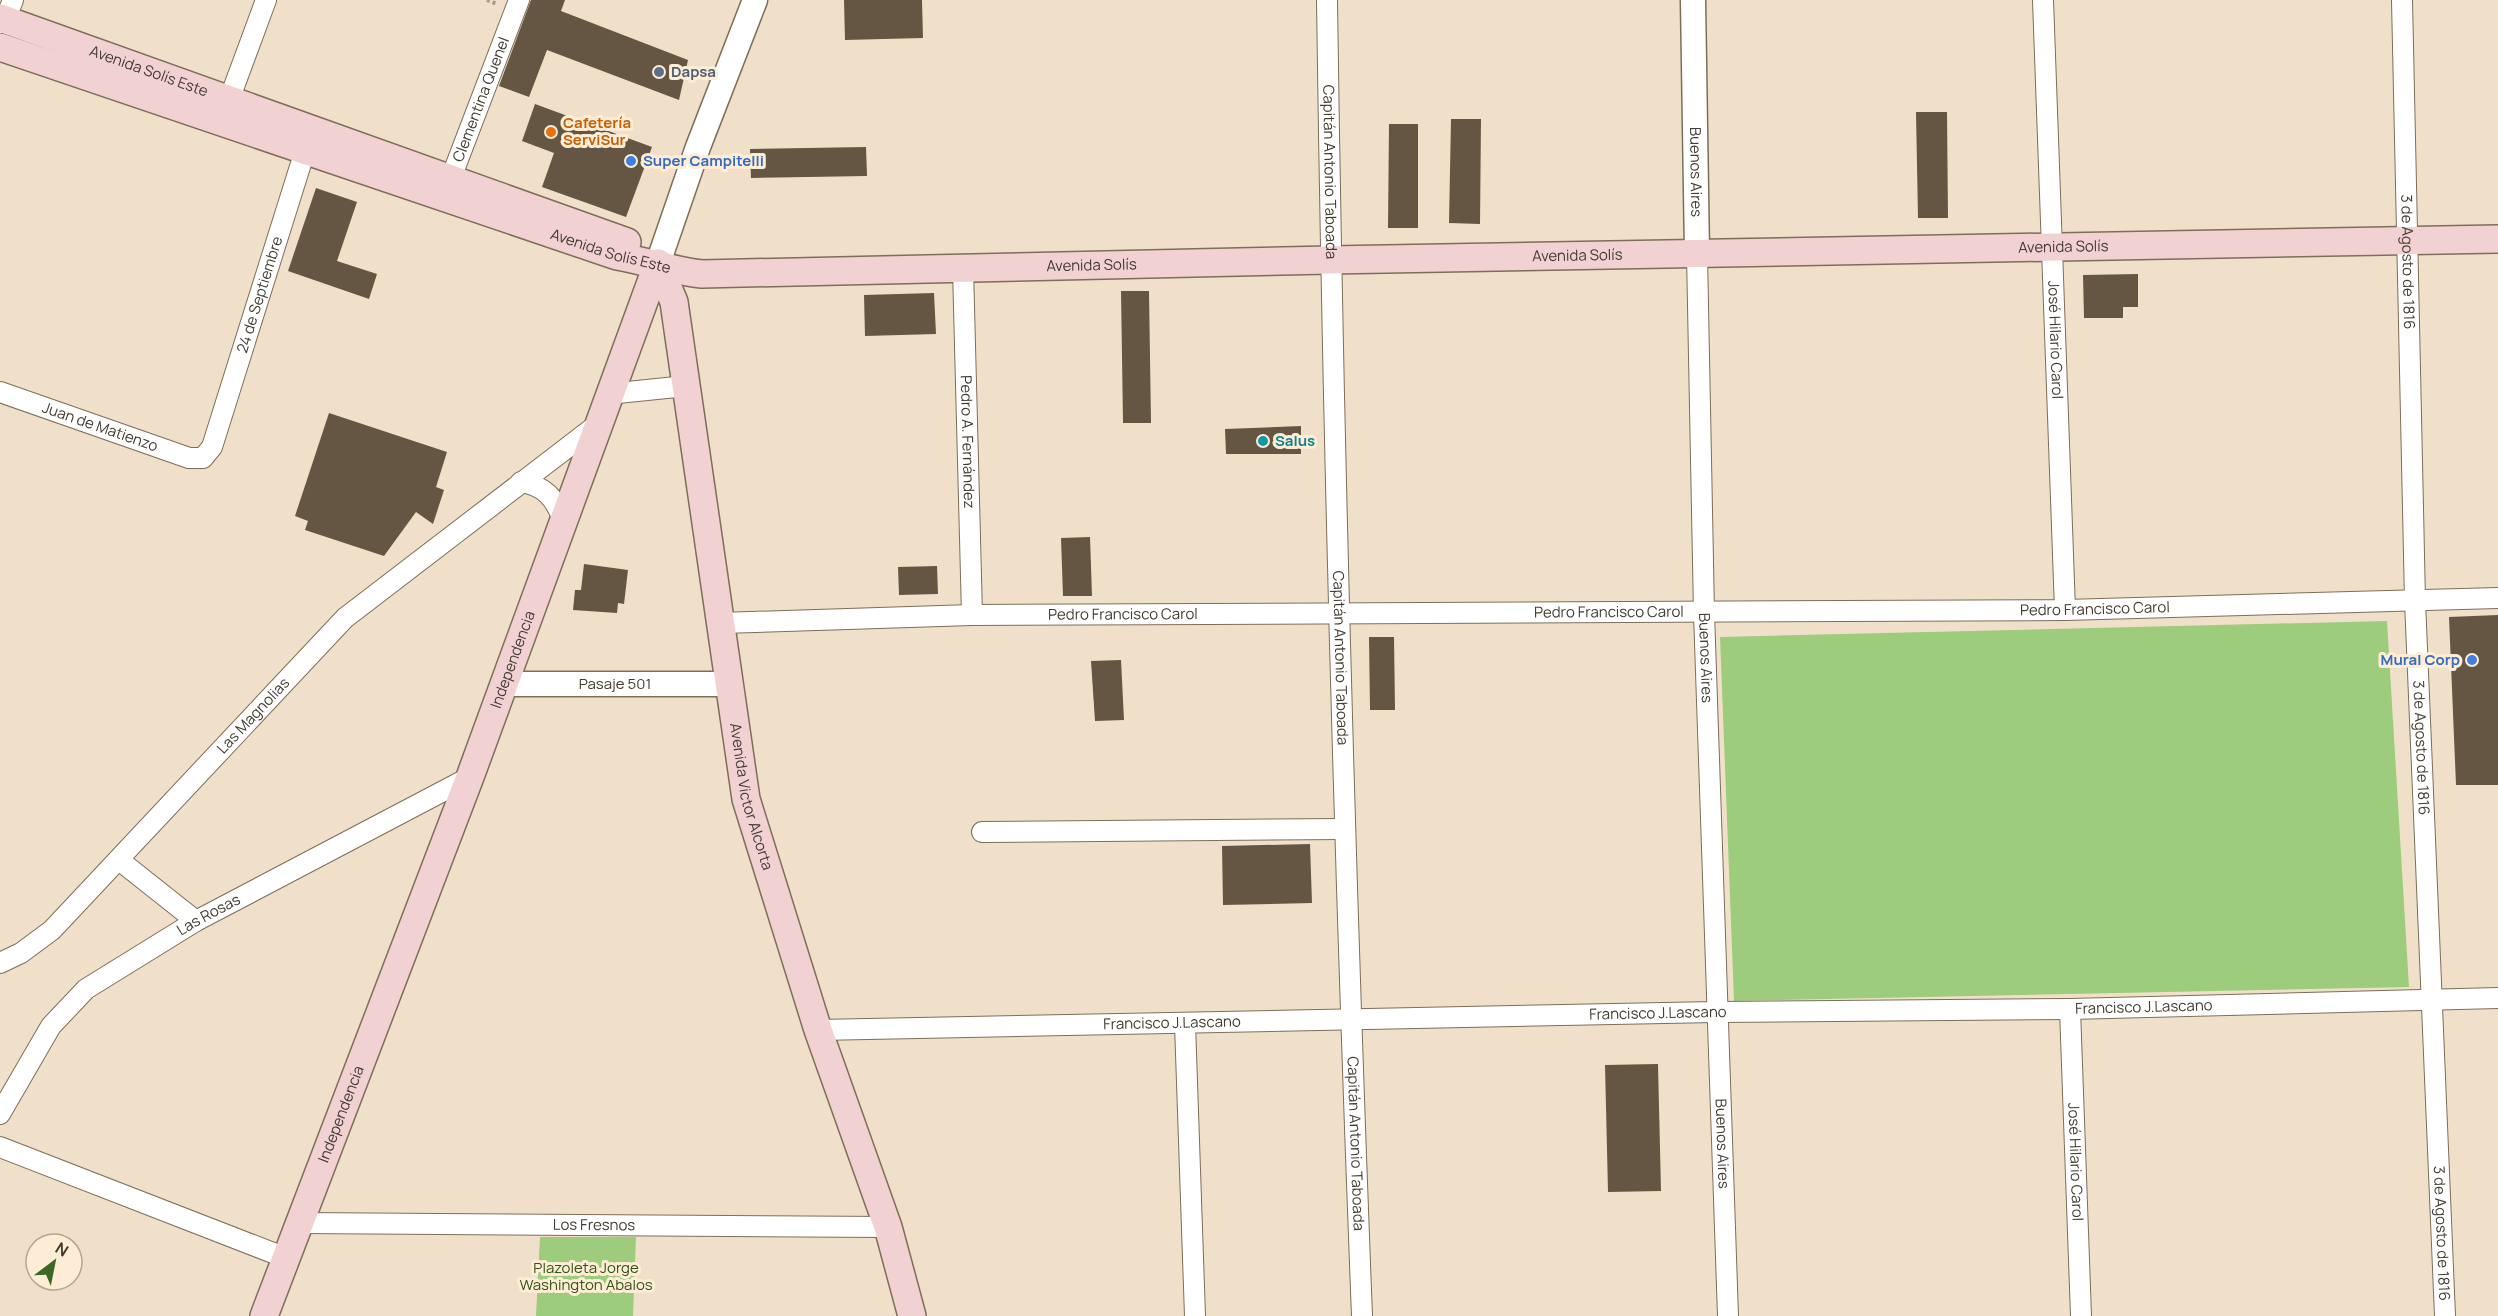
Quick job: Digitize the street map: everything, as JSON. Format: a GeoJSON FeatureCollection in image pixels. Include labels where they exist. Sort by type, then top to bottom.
{"type":"FeatureCollection","features":[{"type":"Feature","properties":{"kind":"main road","name":"Avenida Solís Este"},"geometry":{"type":"LineString","coordinates":[[4,15],[229,100],[308,140]]}},
{"type":"Feature","properties":{"kind":"main road","name":"Avenida Solís Este"},"geometry":{"type":"LineString","coordinates":[[0,47],[308,140],[446,188],[617,256],[658,263]]}},
{"type":"Feature","properties":{"kind":"main road","name":"Avenida Solís"},"geometry":{"type":"LineString","coordinates":[[658,263],[681,272],[702,274],[2498,239]]}},
{"type":"Feature","properties":{"kind":"main road","name":"Avenida Victor Alcorta"},"geometry":{"type":"LineString","coordinates":[[658,263],[674,302],[746,799],[818,1030],[888,1227],[912,1316]]}},
{"type":"Feature","properties":{"kind":"main road","name":"Independencia"},"geometry":{"type":"LineString","coordinates":[[264,1316],[470,777],[608,394],[658,263]]}},
{"type":"Feature","properties":{"kind":"street"},"geometry":{"type":"LineString","coordinates":[[229,100],[266,0]]}},
{"type":"Feature","properties":{"kind":"street","name":"Clementina Quenel"},"geometry":{"type":"LineString","coordinates":[[446,188],[519,0]]}},
{"type":"Feature","properties":{"kind":"street","name":"Independencia"},"geometry":{"type":"LineString","coordinates":[[658,263],[698,147],[755,0]]}},
{"type":"Feature","properties":{"kind":"street","name":"Capitán Antonio Taboada"},"geometry":{"type":"LineString","coordinates":[[1327,0],[1330,260],[1341,614],[1344,829],[1362,1316]]}},
{"type":"Feature","properties":{"kind":"street","name":"Buenos Aires"},"geometry":{"type":"LineString","coordinates":[[1693,0],[1704,613],[1728,1316]]}},
{"type":"Feature","properties":{"kind":"street","name":"José Hilario Carol"},"geometry":{"type":"LineString","coordinates":[[2043,0],[2065,610]]}},
{"type":"Feature","properties":{"kind":"street","name":"3 de Agosto de 1816"},"geometry":{"type":"LineString","coordinates":[[2402,0],[2405,241],[2415,601],[2445,1316]]}},
{"type":"Feature","properties":{"kind":"street","name":"24 de Septiembre"},"geometry":{"type":"LineString","coordinates":[[203,458],[212,447],[308,140]]}},
{"type":"Feature","properties":{"kind":"street","name":"Pedro A. Fernández"},"geometry":{"type":"LineString","coordinates":[[963,268],[972,615]]}},
{"type":"Feature","properties":{"kind":"street"},"geometry":{"type":"LineString","coordinates":[[608,394],[686,386]]}},
{"type":"Feature","properties":{"kind":"street","name":"Juan de Matienzo"},"geometry":{"type":"LineString","coordinates":[[0,392],[189,458],[203,458]]}},
{"type":"Feature","properties":{"kind":"street","name":"Las Magnolias"},"geometry":{"type":"LineString","coordinates":[[0,963],[21,953],[52,930],[345,618],[598,424]]}},
{"type":"Feature","properties":{"kind":"street"},"geometry":{"type":"LineString","coordinates":[[521,482],[535,484],[546,491],[557,504],[563,520]]}},
{"type":"Feature","properties":{"kind":"street","name":"Pedro Francisco Carol"},"geometry":{"type":"LineString","coordinates":[[721,623],[972,615],[2065,610],[2498,598]]}},
{"type":"Feature","properties":{"kind":"street","name":"Pasaje 501"},"geometry":{"type":"LineString","coordinates":[[503,684],[728,684]]}},
{"type":"Feature","properties":{"kind":"street","name":"Las Rosas"},"geometry":{"type":"LineString","coordinates":[[0,1114],[51,1026],[86,989],[196,921],[470,777]]}},
{"type":"Feature","properties":{"kind":"street"},"geometry":{"type":"LineString","coordinates":[[982,832],[1344,829]]}},
{"type":"Feature","properties":{"kind":"street"},"geometry":{"type":"LineString","coordinates":[[119,860],[196,921]]}},
{"type":"Feature","properties":{"kind":"street","name":"Francisco J.Lascano"},"geometry":{"type":"LineString","coordinates":[[818,1030],[1350,1018],[2070,1009],[2498,998]]}},
{"type":"Feature","properties":{"kind":"street","name":"José Hilario Carol"},"geometry":{"type":"LineString","coordinates":[[2070,1009],[2081,1316]]}},
{"type":"Feature","properties":{"kind":"street"},"geometry":{"type":"LineString","coordinates":[[1185,1023],[1195,1316]]}},
{"type":"Feature","properties":{"kind":"street"},"geometry":{"type":"LineString","coordinates":[[0,1147],[286,1258]]}},
{"type":"Feature","properties":{"kind":"street","name":"Los Fresnos"},"geometry":{"type":"LineString","coordinates":[[298,1223],[888,1227]]}},
{"type":"Feature","properties":{"kind":"green space"},"geometry":{"type":"Polygon","coordinates":[[[2387,621],[2409,987],[1734,1001],[1720,637],[2387,621]]]}},
{"type":"Feature","properties":{"kind":"green space","name":"Plazoleta Jorge Washington Abalos"},"geometry":{"type":"Polygon","coordinates":[[[540,1237],[636,1237],[633,1316],[536,1316],[540,1237]]]}},
{"type":"Feature","properties":{"kind":"building"},"geometry":{"type":"Polygon","coordinates":[[[531,0],[565,0],[561,11],[688,60],[679,100],[547,50],[529,97],[499,86],[531,0]]]}},
{"type":"Feature","properties":{"kind":"building"},"geometry":{"type":"Polygon","coordinates":[[[844,0],[922,0],[923,38],[845,40],[844,0]]]}},
{"type":"Feature","properties":{"kind":"building"},"geometry":{"type":"Polygon","coordinates":[[[535,104],[652,147],[626,217],[542,187],[554,153],[522,141],[535,104]]]}},
{"type":"Feature","properties":{"kind":"building"},"geometry":{"type":"Polygon","coordinates":[[[1916,112],[1947,112],[1948,218],[1918,218],[1916,112]]]}},
{"type":"Feature","properties":{"kind":"building"},"geometry":{"type":"Polygon","coordinates":[[[1451,119],[1481,119],[1480,224],[1449,223],[1451,119]]]}},
{"type":"Feature","properties":{"kind":"building"},"geometry":{"type":"Polygon","coordinates":[[[1389,124],[1418,124],[1418,228],[1388,228],[1389,124]]]}},
{"type":"Feature","properties":{"kind":"building"},"geometry":{"type":"Polygon","coordinates":[[[866,147],[867,176],[751,178],[750,149],[866,147]]]}},
{"type":"Feature","properties":{"kind":"building"},"geometry":{"type":"Polygon","coordinates":[[[316,188],[357,202],[337,261],[377,274],[369,299],[288,271],[316,188]]]}},
{"type":"Feature","properties":{"kind":"building"},"geometry":{"type":"Polygon","coordinates":[[[2138,274],[2138,307],[2123,307],[2123,318],[2084,318],[2083,275],[2138,274]]]}},
{"type":"Feature","properties":{"kind":"building"},"geometry":{"type":"Polygon","coordinates":[[[1121,291],[1149,291],[1151,423],[1123,423],[1121,291]]]}},
{"type":"Feature","properties":{"kind":"building"},"geometry":{"type":"Polygon","coordinates":[[[934,293],[936,334],[865,336],[864,295],[934,293]]]}},
{"type":"Feature","properties":{"kind":"building"},"geometry":{"type":"Polygon","coordinates":[[[329,413],[447,452],[436,487],[444,490],[433,524],[416,512],[384,556],[305,530],[308,521],[295,516],[329,413]]]}},
{"type":"Feature","properties":{"kind":"building","name":"Salus"},"geometry":{"type":"Polygon","coordinates":[[[1301,426],[1301,454],[1226,454],[1225,429],[1301,426]]]}},
{"type":"Feature","properties":{"kind":"building"},"geometry":{"type":"Polygon","coordinates":[[[1090,537],[1092,596],[1063,596],[1061,538],[1090,537]]]}},
{"type":"Feature","properties":{"kind":"building"},"geometry":{"type":"Polygon","coordinates":[[[584,564],[628,570],[624,604],[618,603],[617,613],[573,610],[575,590],[581,590],[584,564]]]}},
{"type":"Feature","properties":{"kind":"building"},"geometry":{"type":"Polygon","coordinates":[[[937,566],[938,594],[899,595],[898,567],[937,566]]]}},
{"type":"Feature","properties":{"kind":"building"},"geometry":{"type":"Polygon","coordinates":[[[2498,615],[2498,785],[2456,785],[2449,617],[2498,615]]]}},
{"type":"Feature","properties":{"kind":"building"},"geometry":{"type":"Polygon","coordinates":[[[1369,637],[1394,637],[1395,710],[1370,710],[1369,637]]]}},
{"type":"Feature","properties":{"kind":"building"},"geometry":{"type":"Polygon","coordinates":[[[1121,660],[1124,720],[1095,721],[1091,661],[1121,660]]]}},
{"type":"Feature","properties":{"kind":"building"},"geometry":{"type":"Polygon","coordinates":[[[1310,844],[1312,903],[1223,905],[1222,846],[1310,844]]]}},
{"type":"Feature","properties":{"kind":"building"},"geometry":{"type":"Polygon","coordinates":[[[1658,1064],[1661,1191],[1608,1192],[1605,1065],[1658,1064]]]}},
{"type":"Feature","properties":{"kind":"place","name":"Dapsa"},"geometry":{"type":"Point","coordinates":[659,72]}},
{"type":"Feature","properties":{"kind":"place","name":"Cafetería ServiSur"},"geometry":{"type":"Point","coordinates":[551,132]}},
{"type":"Feature","properties":{"kind":"place","name":"Super Campitelli"},"geometry":{"type":"Point","coordinates":[631,161]}},
{"type":"Feature","properties":{"kind":"place","name":"Salus"},"geometry":{"type":"Point","coordinates":[1263,441]}},
{"type":"Feature","properties":{"kind":"place","name":"Mural Corp"},"geometry":{"type":"Point","coordinates":[2472,660]}}]}
